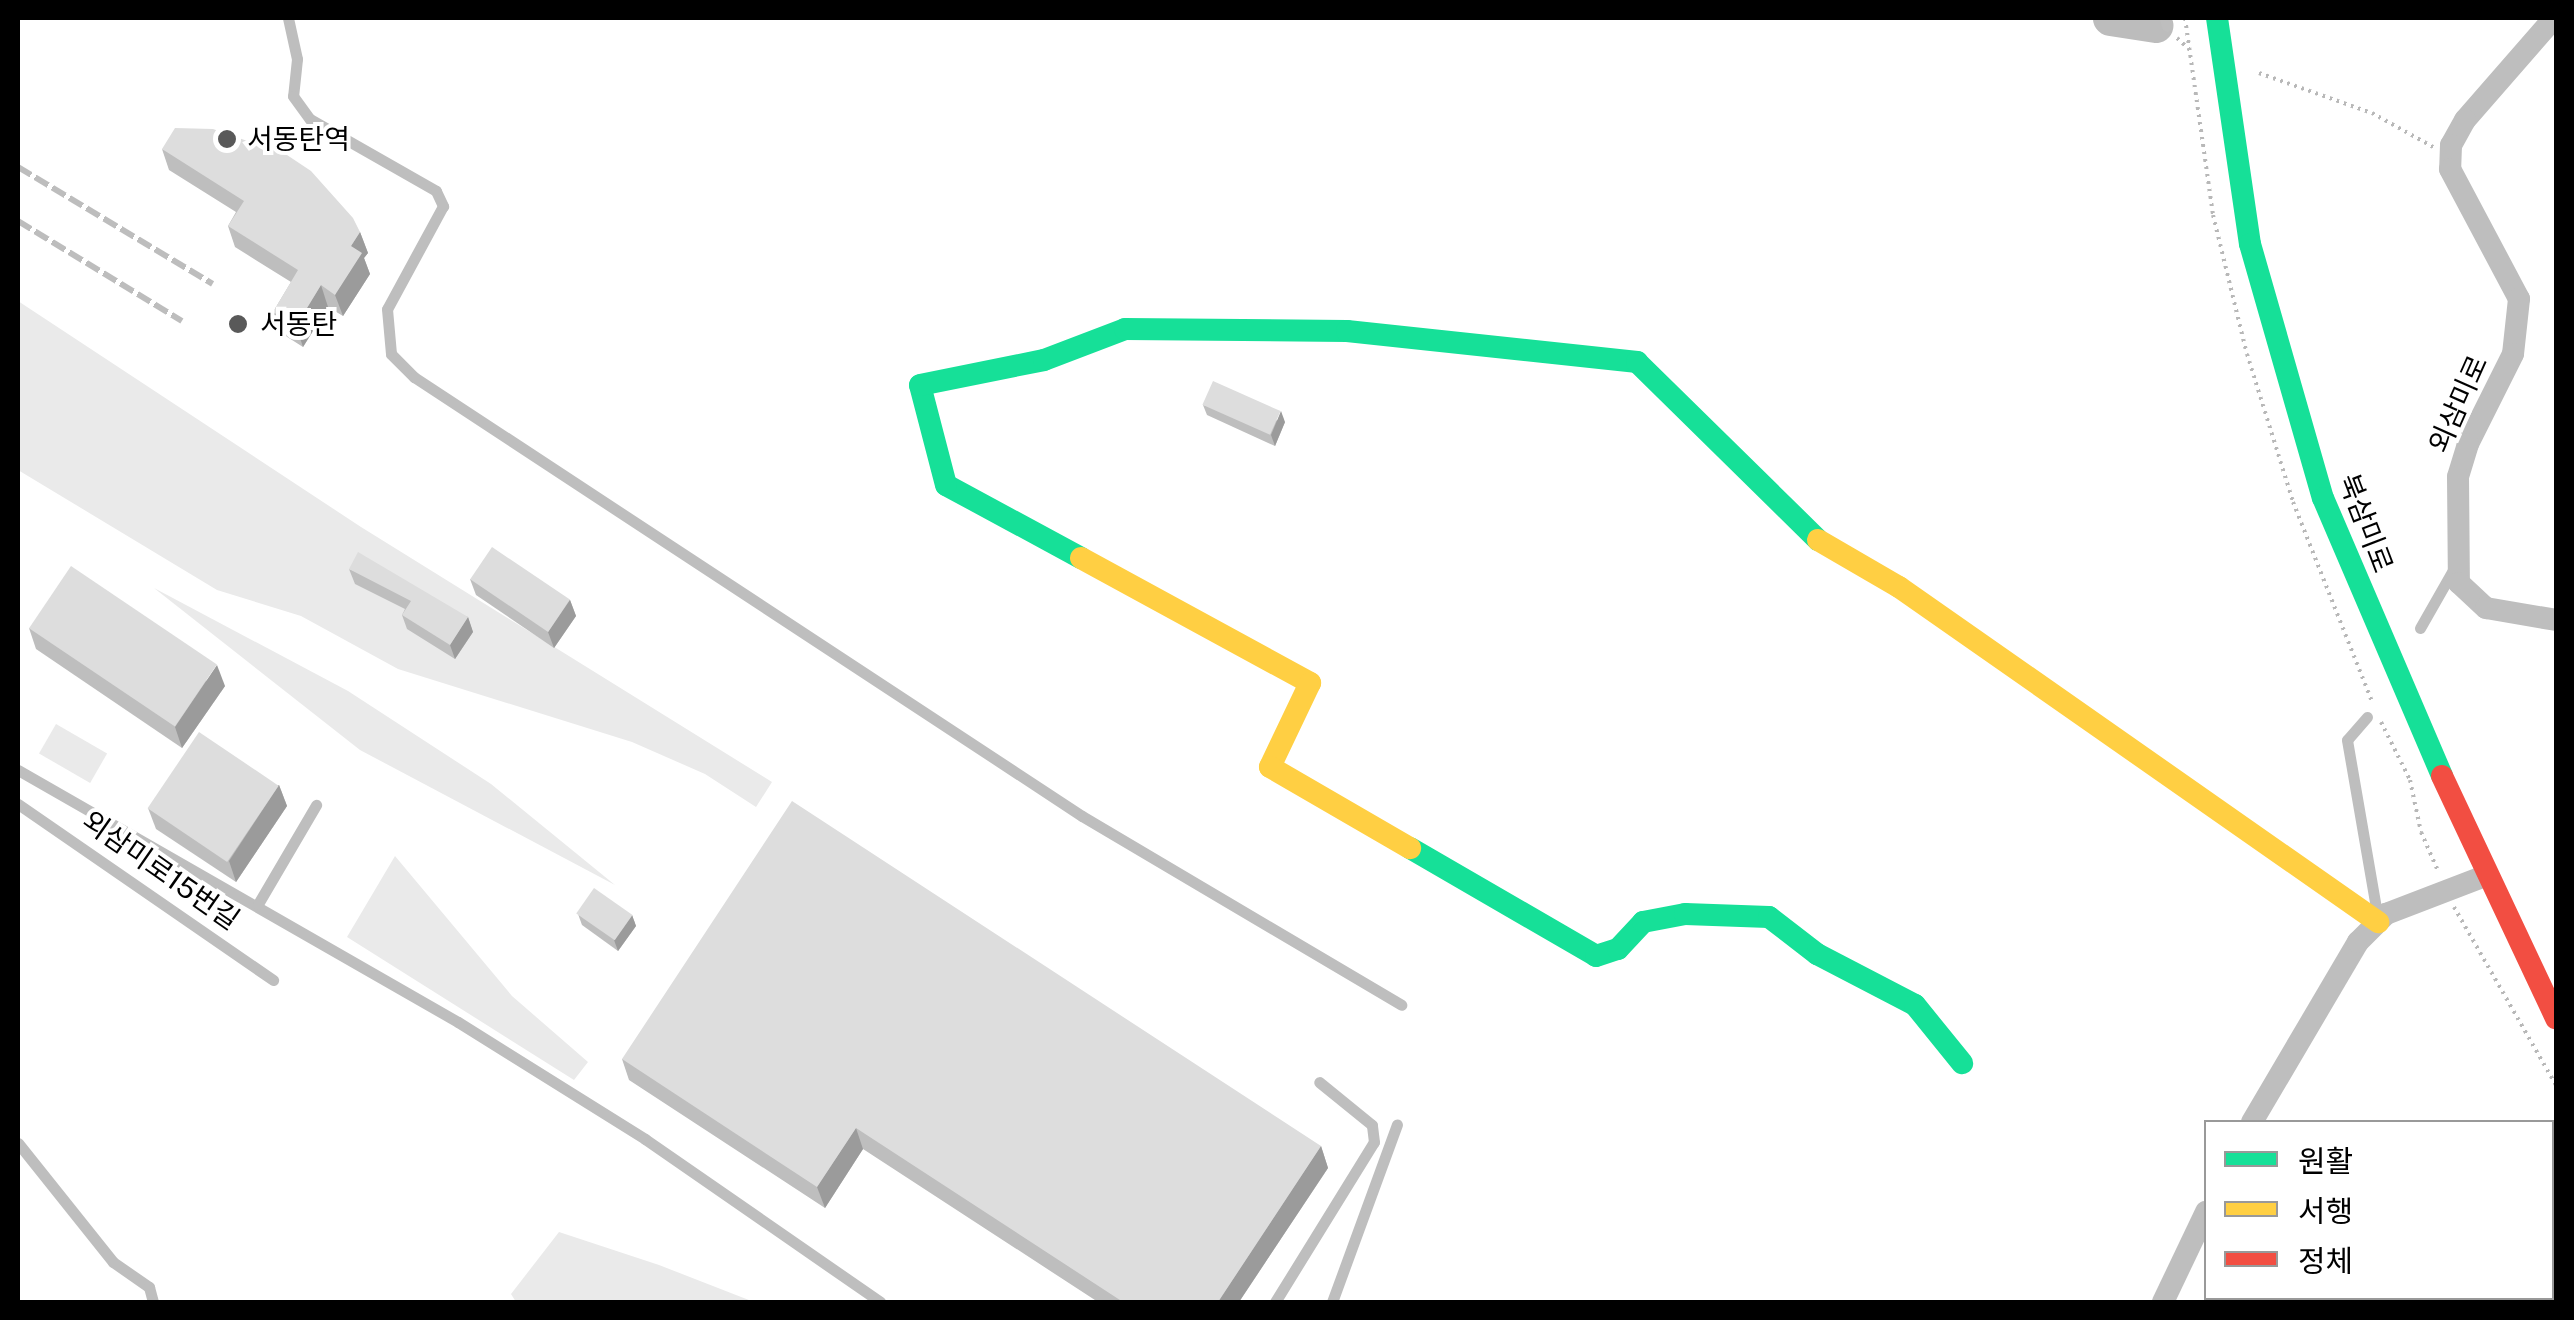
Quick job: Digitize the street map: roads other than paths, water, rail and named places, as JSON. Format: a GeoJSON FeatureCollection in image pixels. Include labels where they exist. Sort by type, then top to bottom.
{"type":"FeatureCollection","features":[{"type":"Feature","properties":{"kind":"street","name":"북삼미로"},"geometry":{"type":"LineString","coordinates":[[2217,18],[2250,244],[2297,421],[2351,572],[2486,876],[2556,1018]]}},
{"type":"Feature","properties":{"kind":"street","name":"외삼미로"},"geometry":{"type":"LineString","coordinates":[[2456,565],[2458,477],[2468,444],[2514,354],[2518,300],[2459,190],[2450,155],[2464,120],[2554,18]]}},
{"type":"Feature","properties":{"kind":"street"},"geometry":{"type":"LineString","coordinates":[[1962,1063],[1915,1004],[1816,954],[1770,917],[1684,914],[1644,922],[1618,949],[1596,956],[1270,767],[1310,682],[946,484],[920,385],[1044,360],[1125,329],[1347,332],[1638,362],[1830,552],[1900,587],[2378,922]]}},
{"type":"Feature","properties":{"kind":"street"},"geometry":{"type":"LineString","coordinates":[[2456,565],[2459,583],[2486,608],[2556,620]]}},
{"type":"Feature","properties":{"kind":"street"},"geometry":{"type":"LineString","coordinates":[[2253,1120],[2332,978],[2378,922],[2486,876]]}},
{"type":"Feature","properties":{"kind":"street"},"geometry":{"type":"LineString","coordinates":[[2163,1302],[2204,1216]]}},
{"type":"Feature","properties":{"kind":"lane"},"geometry":{"type":"LineString","coordinates":[[288,18],[297,59],[293,96],[310,120],[436,191],[443,206],[387,309],[391,354],[414,378],[1082,816],[1401,1006]]}},
{"type":"Feature","properties":{"kind":"lane"},"geometry":{"type":"LineString","coordinates":[[2420,628],[2456,565]]}},
{"type":"Feature","properties":{"kind":"lane"},"geometry":{"type":"LineString","coordinates":[[2367,717],[2347,740],[2378,922]]}},
{"type":"Feature","properties":{"kind":"lane"},"geometry":{"type":"LineString","coordinates":[[18,770],[258,904],[645,1139],[880,1302]]}},
{"type":"Feature","properties":{"kind":"lane","name":"외삼미로15번길"},"geometry":{"type":"LineString","coordinates":[[18,804],[273,980]]}},
{"type":"Feature","properties":{"kind":"lane"},"geometry":{"type":"LineString","coordinates":[[258,904],[316,805]]}},
{"type":"Feature","properties":{"kind":"lane"},"geometry":{"type":"LineString","coordinates":[[1275,1302],[1374,1142],[1372,1126],[1320,1082]]}},
{"type":"Feature","properties":{"kind":"lane"},"geometry":{"type":"LineString","coordinates":[[1332,1302],[1398,1124]]}},
{"type":"Feature","properties":{"kind":"lane"},"geometry":{"type":"LineString","coordinates":[[18,1143],[113,1262],[149,1287],[153,1302]]}},
{"type":"Feature","properties":{"kind":"waterway"},"geometry":{"type":"LineString","coordinates":[[2110,18],[2155,25]]}},
{"type":"Feature","properties":{"kind":"railway"},"geometry":{"type":"LineString","coordinates":[[18,167],[213,284]]}},
{"type":"Feature","properties":{"kind":"railway"},"geometry":{"type":"LineString","coordinates":[[18,221],[182,321]]}},
{"type":"Feature","properties":{"kind":"place","name":"서동탄역"},"geometry":{"type":"Point","coordinates":[227,139]}},
{"type":"Feature","properties":{"kind":"place","name":"서동탄"},"geometry":{"type":"Point","coordinates":[238,324]}}]}
